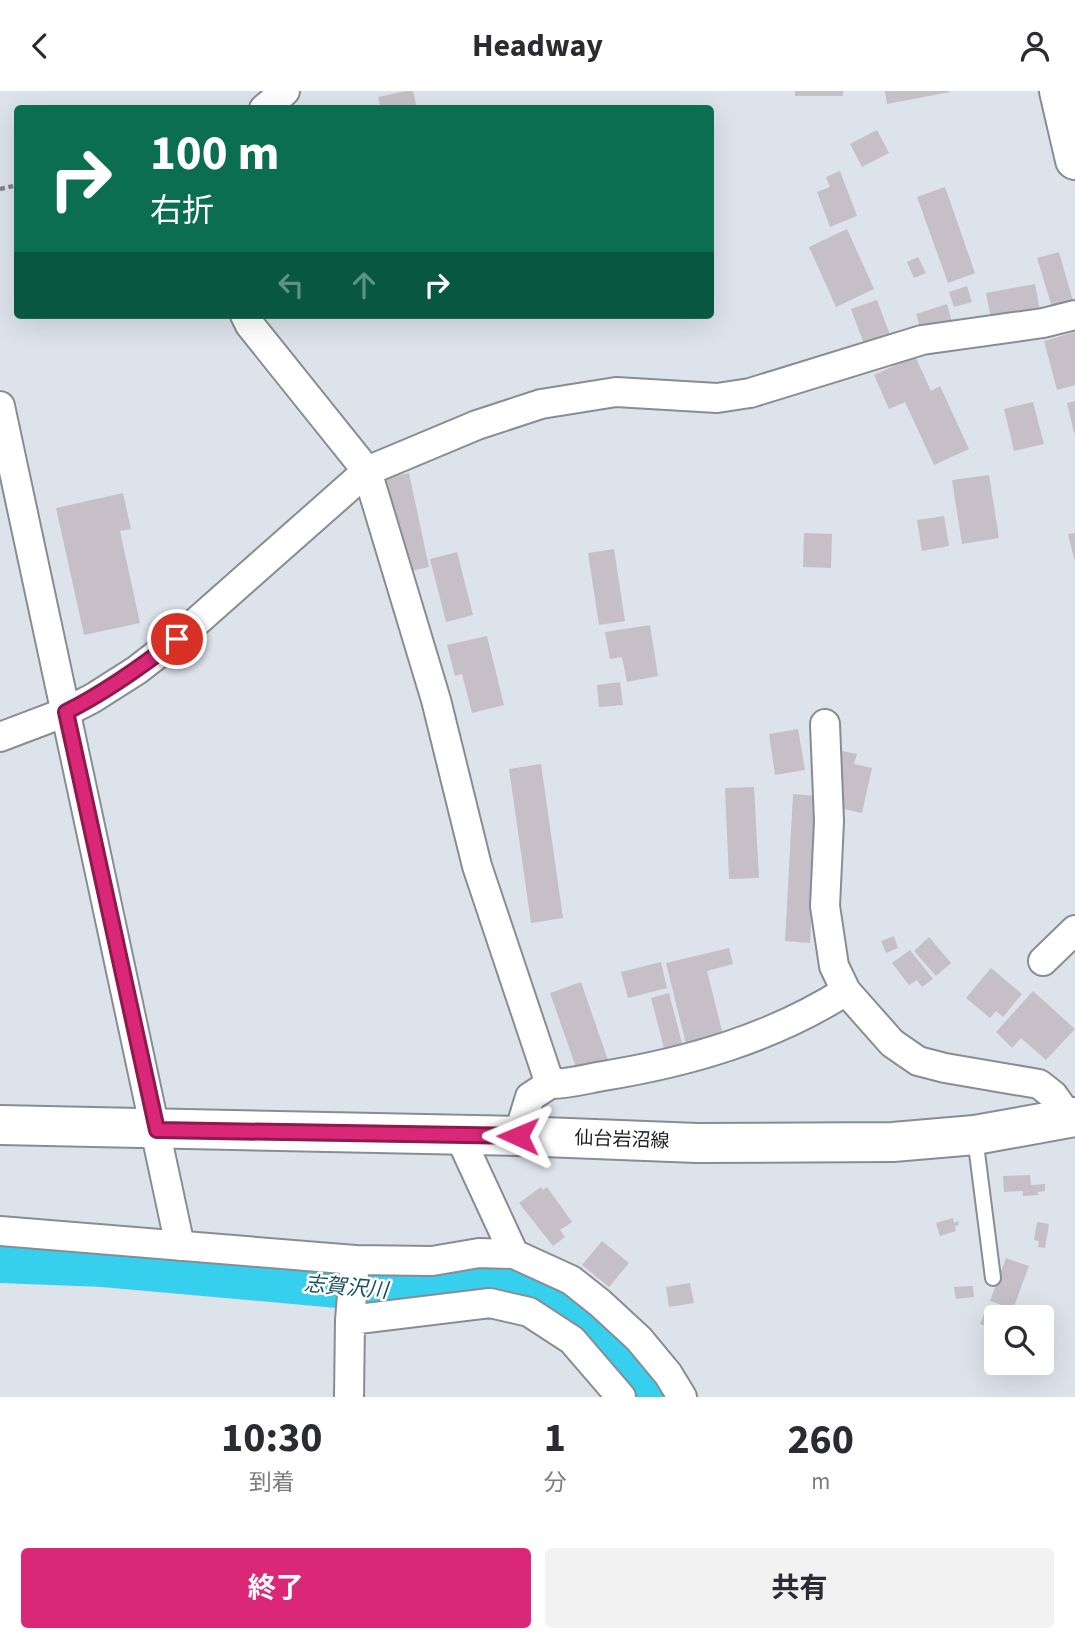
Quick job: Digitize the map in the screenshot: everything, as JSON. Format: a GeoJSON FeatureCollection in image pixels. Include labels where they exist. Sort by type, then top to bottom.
{"type":"FeatureCollection","features":[{"type":"Feature","properties":{"kind":"main road"},"geometry":{"type":"LineString","coordinates":[[1059,91],[1075,160]]}},
{"type":"Feature","properties":{"kind":"main road","name":"仙台岩沼線"},"geometry":{"type":"LineString","coordinates":[[0,1125],[518,1136],[697,1143],[893,1142],[975,1135],[1072,1117]]}},
{"type":"Feature","properties":{"kind":"street"},"geometry":{"type":"LineString","coordinates":[[269,105],[285,91]]}},
{"type":"Feature","properties":{"kind":"street"},"geometry":{"type":"LineString","coordinates":[[0,737],[66,712],[137,670],[177,639],[368,471],[477,425],[541,404],[616,393],[717,398],[750,393],[922,340],[1043,323],[1075,315]]}},
{"type":"Feature","properties":{"kind":"street"},"geometry":{"type":"LineString","coordinates":[[247,319],[368,471],[436,700],[477,866],[563,1083]]}},
{"type":"Feature","properties":{"kind":"street"},"geometry":{"type":"LineString","coordinates":[[0,406],[180,1246]]}},
{"type":"Feature","properties":{"kind":"street"},"geometry":{"type":"LineString","coordinates":[[825,724],[829,821],[825,906],[834,966],[846,991],[892,1043],[918,1061],[1039,1084],[1053,1095],[1072,1117]]}},
{"type":"Feature","properties":{"kind":"street"},"geometry":{"type":"LineString","coordinates":[[1043,961],[1075,930]]}},
{"type":"Feature","properties":{"kind":"street"},"geometry":{"type":"LineString","coordinates":[[518,1136],[530,1097],[563,1083],[639,1070],[751,1041],[811,1013],[846,991]]}},
{"type":"Feature","properties":{"kind":"street"},"geometry":{"type":"LineString","coordinates":[[459,1135],[514,1254]]}},
{"type":"Feature","properties":{"kind":"street"},"geometry":{"type":"LineString","coordinates":[[0,1231],[180,1246],[354,1266],[432,1261],[479,1253],[514,1254],[571,1280],[600,1303],[639,1339],[668,1374],[682,1397]]}},
{"type":"Feature","properties":{"kind":"street"},"geometry":{"type":"LineString","coordinates":[[349,1397],[350,1314],[354,1266]]}},
{"type":"Feature","properties":{"kind":"street"},"geometry":{"type":"LineString","coordinates":[[350,1314],[490,1303],[528,1313],[572,1340],[621,1397]]}},
{"type":"Feature","properties":{"kind":"lane"},"geometry":{"type":"LineString","coordinates":[[975,1135],[993,1278]]}},
{"type":"Feature","properties":{"kind":"building"},"geometry":{"type":"Polygon","coordinates":[[[413,91],[416,105],[380,105],[378,97],[413,91]]]}},
{"type":"Feature","properties":{"kind":"building"},"geometry":{"type":"Polygon","coordinates":[[[795,91],[843,91],[843,96],[795,96],[795,91]]]}},
{"type":"Feature","properties":{"kind":"building"},"geometry":{"type":"Polygon","coordinates":[[[885,91],[950,91],[950,92],[887,104],[885,91]]]}},
{"type":"Feature","properties":{"kind":"building"},"geometry":{"type":"Polygon","coordinates":[[[877,130],[889,153],[862,167],[850,144],[877,130]]]}},
{"type":"Feature","properties":{"kind":"building"},"geometry":{"type":"Polygon","coordinates":[[[840,171],[857,216],[830,227],[817,192],[830,187],[826,177],[840,171]]]}},
{"type":"Feature","properties":{"kind":"building"},"geometry":{"type":"Polygon","coordinates":[[[945,187],[975,273],[948,283],[917,197],[945,187]]]}},
{"type":"Feature","properties":{"kind":"building"},"geometry":{"type":"Polygon","coordinates":[[[847,229],[874,289],[836,307],[809,247],[847,229]]]}},
{"type":"Feature","properties":{"kind":"building"},"geometry":{"type":"Polygon","coordinates":[[[1059,252],[1075,308],[1054,314],[1037,258],[1059,252]]]}},
{"type":"Feature","properties":{"kind":"building"},"geometry":{"type":"Polygon","coordinates":[[[918,257],[926,273],[914,278],[907,262],[918,257]]]}},
{"type":"Feature","properties":{"kind":"building"},"geometry":{"type":"Polygon","coordinates":[[[1035,284],[1041,316],[992,325],[986,293],[1035,284]]]}},
{"type":"Feature","properties":{"kind":"building"},"geometry":{"type":"Polygon","coordinates":[[[967,286],[972,302],[954,307],[949,292],[967,286]]]}},
{"type":"Feature","properties":{"kind":"building"},"geometry":{"type":"Polygon","coordinates":[[[877,300],[893,343],[867,352],[851,309],[877,300]]]}},
{"type":"Feature","properties":{"kind":"building"},"geometry":{"type":"Polygon","coordinates":[[[947,304],[953,326],[923,336],[916,314],[947,304]]]}},
{"type":"Feature","properties":{"kind":"building"},"geometry":{"type":"Polygon","coordinates":[[[1075,332],[1075,385],[1057,390],[1044,341],[1075,332]]]}},
{"type":"Feature","properties":{"kind":"building"},"geometry":{"type":"Polygon","coordinates":[[[915,356],[931,391],[940,386],[969,449],[934,465],[905,402],[889,409],[874,375],[915,356]]]}},
{"type":"Feature","properties":{"kind":"building"},"geometry":{"type":"Polygon","coordinates":[[[1075,401],[1075,433],[1074,433],[1067,403],[1075,401]]]}},
{"type":"Feature","properties":{"kind":"building"},"geometry":{"type":"Polygon","coordinates":[[[1033,402],[1044,444],[1014,451],[1004,409],[1033,402]]]}},
{"type":"Feature","properties":{"kind":"building"},"geometry":{"type":"Polygon","coordinates":[[[409,473],[429,567],[406,572],[385,478],[409,473]]]}},
{"type":"Feature","properties":{"kind":"building"},"geometry":{"type":"Polygon","coordinates":[[[989,475],[999,538],[962,544],[952,480],[989,475]]]}},
{"type":"Feature","properties":{"kind":"building"},"geometry":{"type":"Polygon","coordinates":[[[123,493],[131,529],[120,531],[140,623],[84,635],[56,508],[123,493]]]}},
{"type":"Feature","properties":{"kind":"building"},"geometry":{"type":"Polygon","coordinates":[[[944,516],[949,546],[922,551],[917,520],[944,516]]]}},
{"type":"Feature","properties":{"kind":"building"},"geometry":{"type":"Polygon","coordinates":[[[804,533],[832,534],[831,568],[803,567],[804,533]]]}},
{"type":"Feature","properties":{"kind":"building"},"geometry":{"type":"Polygon","coordinates":[[[1075,533],[1075,559],[1074,559],[1068,534],[1075,533]]]}},
{"type":"Feature","properties":{"kind":"building"},"geometry":{"type":"Polygon","coordinates":[[[614,549],[625,621],[599,625],[588,553],[614,549]]]}},
{"type":"Feature","properties":{"kind":"building"},"geometry":{"type":"Polygon","coordinates":[[[457,552],[473,615],[446,622],[430,559],[457,552]]]}},
{"type":"Feature","properties":{"kind":"building"},"geometry":{"type":"Polygon","coordinates":[[[650,625],[658,676],[627,682],[622,657],[610,659],[605,632],[650,625]]]}},
{"type":"Feature","properties":{"kind":"building"},"geometry":{"type":"Polygon","coordinates":[[[487,636],[504,705],[472,713],[462,674],[455,676],[447,645],[487,636]]]}},
{"type":"Feature","properties":{"kind":"building"},"geometry":{"type":"Polygon","coordinates":[[[620,682],[623,705],[599,707],[597,685],[620,682]]]}},
{"type":"Feature","properties":{"kind":"building"},"geometry":{"type":"Polygon","coordinates":[[[798,729],[805,770],[775,775],[769,734],[798,729]]]}},
{"type":"Feature","properties":{"kind":"building"},"geometry":{"type":"Polygon","coordinates":[[[842,751],[857,754],[854,764],[872,768],[862,813],[830,806],[842,751]]]}},
{"type":"Feature","properties":{"kind":"building"},"geometry":{"type":"Polygon","coordinates":[[[541,764],[563,918],[531,923],[509,769],[541,764]]]}},
{"type":"Feature","properties":{"kind":"building"},"geometry":{"type":"Polygon","coordinates":[[[754,787],[759,878],[729,879],[725,788],[754,787]]]}},
{"type":"Feature","properties":{"kind":"building"},"geometry":{"type":"Polygon","coordinates":[[[793,794],[818,796],[810,943],[785,941],[793,794]]]}},
{"type":"Feature","properties":{"kind":"building"},"geometry":{"type":"Polygon","coordinates":[[[894,936],[898,948],[886,953],[881,941],[894,936]]]}},
{"type":"Feature","properties":{"kind":"building"},"geometry":{"type":"Polygon","coordinates":[[[929,937],[951,963],[936,976],[914,951],[929,937]]]}},
{"type":"Feature","properties":{"kind":"building"},"geometry":{"type":"Polygon","coordinates":[[[729,948],[733,964],[707,971],[724,1039],[687,1048],[666,963],[729,948]]]}},
{"type":"Feature","properties":{"kind":"building"},"geometry":{"type":"Polygon","coordinates":[[[910,950],[933,979],[922,987],[917,980],[909,985],[892,963],[910,950]]]}},
{"type":"Feature","properties":{"kind":"building"},"geometry":{"type":"Polygon","coordinates":[[[661,962],[667,988],[628,998],[621,972],[661,962]]]}},
{"type":"Feature","properties":{"kind":"building"},"geometry":{"type":"Polygon","coordinates":[[[991,968],[1022,994],[1003,1017],[996,1011],[990,1018],[966,998],[991,968]]]}},
{"type":"Feature","properties":{"kind":"building"},"geometry":{"type":"Polygon","coordinates":[[[581,982],[610,1066],[579,1076],[550,993],[581,982]]]}},
{"type":"Feature","properties":{"kind":"building"},"geometry":{"type":"Polygon","coordinates":[[[1033,991],[1075,1029],[1046,1060],[1021,1038],[1012,1048],[996,1032],[1033,991]]]}},
{"type":"Feature","properties":{"kind":"building"},"geometry":{"type":"Polygon","coordinates":[[[669,993],[684,1051],[666,1056],[651,998],[669,993]]]}},
{"type":"Feature","properties":{"kind":"building"},"geometry":{"type":"Polygon","coordinates":[[[1030,1175],[1031,1185],[1045,1184],[1045,1191],[1038,1192],[1038,1195],[1023,1196],[1023,1191],[1004,1192],[1003,1176],[1030,1175]]]}},
{"type":"Feature","properties":{"kind":"building"},"geometry":{"type":"Polygon","coordinates":[[[541,1187],[543,1190],[547,1187],[572,1222],[560,1230],[565,1237],[553,1246],[519,1203],[541,1187]]]}},
{"type":"Feature","properties":{"kind":"building"},"geometry":{"type":"Polygon","coordinates":[[[953,1218],[954,1223],[958,1221],[959,1225],[955,1226],[956,1231],[940,1236],[936,1223],[953,1218]]]}},
{"type":"Feature","properties":{"kind":"building"},"geometry":{"type":"Polygon","coordinates":[[[1037,1222],[1049,1224],[1045,1248],[1038,1247],[1039,1241],[1034,1240],[1037,1222]]]}},
{"type":"Feature","properties":{"kind":"building"},"geometry":{"type":"Polygon","coordinates":[[[602,1241],[629,1263],[609,1287],[582,1265],[602,1241]]]}},
{"type":"Feature","properties":{"kind":"building"},"geometry":{"type":"Polygon","coordinates":[[[1006,1258],[1029,1266],[1014,1305],[990,1301],[1006,1258]]]}},
{"type":"Feature","properties":{"kind":"building"},"geometry":{"type":"Polygon","coordinates":[[[690,1283],[694,1303],[669,1307],[666,1287],[690,1283]]]}},
{"type":"Feature","properties":{"kind":"building"},"geometry":{"type":"Polygon","coordinates":[[[973,1286],[974,1297],[956,1299],[954,1287],[973,1286]]]}},
{"type":"Feature","properties":{"kind":"waterway","name":"志賀沢川"},"geometry":{"type":"LineString","coordinates":[[0,1262],[103,1266],[393,1292],[501,1284],[541,1292],[579,1316],[629,1370],[648,1397]]}},
{"type":"Feature","properties":{"kind":"route"},"geometry":{"type":"LineString","coordinates":[[177,639],[137,670],[66,712],[157,1130],[518,1136]]}}]}
